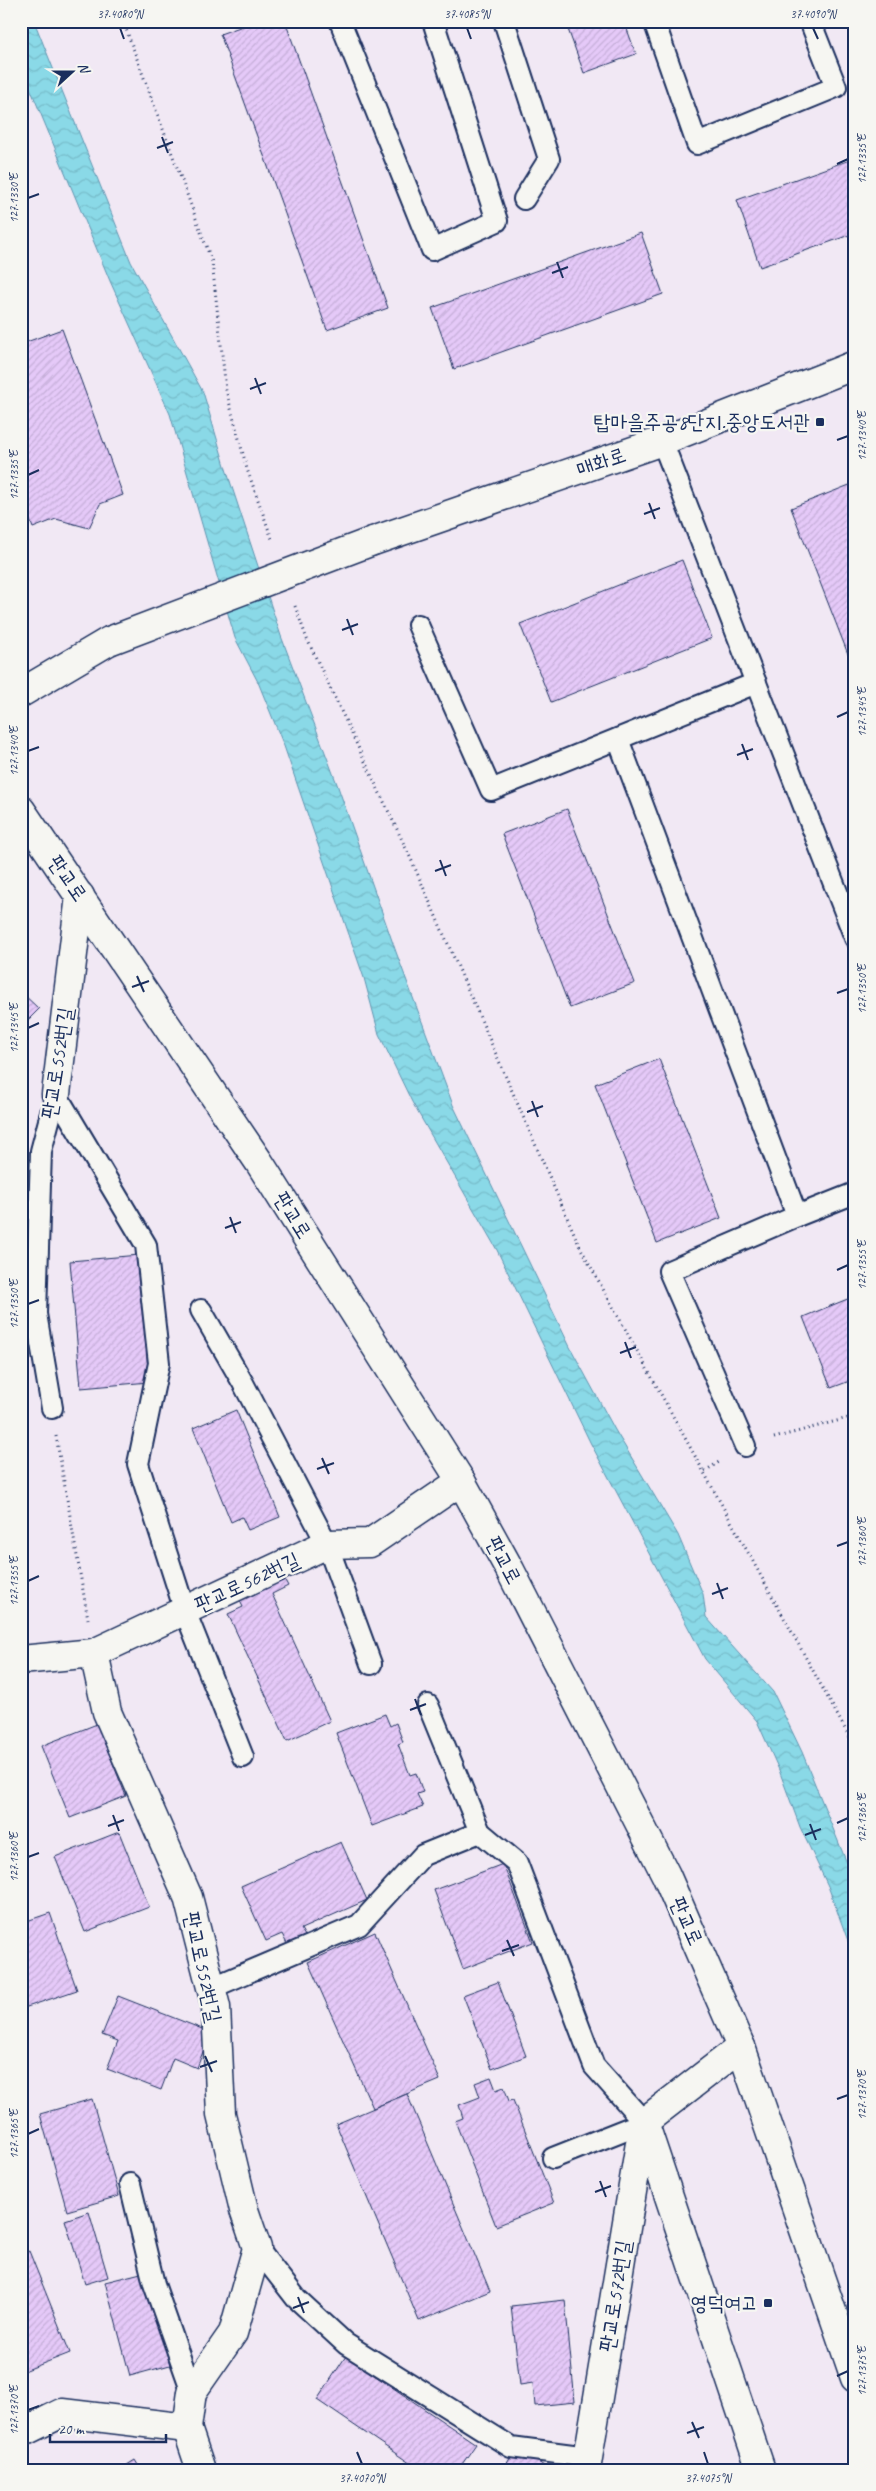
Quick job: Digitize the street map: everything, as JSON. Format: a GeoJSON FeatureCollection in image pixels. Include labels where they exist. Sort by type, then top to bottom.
{"type":"FeatureCollection","features":[{"type":"Feature","properties":{"kind":"street","name":"매화로"},"geometry":{"type":"LineString","coordinates":[[21,693],[109,641],[373,541],[662,441],[855,365]]}},
{"type":"Feature","properties":{"kind":"street","name":"판교로"},"geometry":{"type":"LineString","coordinates":[[21,810],[260,1162],[461,1481],[510,1570],[666,1875],[741,2047],[855,2378]]}},
{"type":"Feature","properties":{"kind":"street","name":"판교로552번길"},"geometry":{"type":"LineString","coordinates":[[56,1094],[80,896]]}},
{"type":"Feature","properties":{"kind":"street","name":"판교로562번길"},"geometry":{"type":"LineString","coordinates":[[21,1660],[94,1652],[326,1544],[370,1543],[461,1481]]}},
{"type":"Feature","properties":{"kind":"street","name":"판교로552번길"},"geometry":{"type":"LineString","coordinates":[[94,1652],[107,1712],[188,1897],[216,2007],[221,2114],[244,2210],[257,2248]]}},
{"type":"Feature","properties":{"kind":"street"},"geometry":{"type":"LineString","coordinates":[[741,2047],[644,2122],[762,2470]]}},
{"type":"Feature","properties":{"kind":"street","name":"판교로572번길"},"geometry":{"type":"LineString","coordinates":[[587,2463],[644,2122]]}},
{"type":"Feature","properties":{"kind":"street"},"geometry":{"type":"LineString","coordinates":[[201,2470],[187,2428],[192,2392],[233,2333],[257,2248]]}},
{"type":"Feature","properties":{"kind":"street"},"geometry":{"type":"LineString","coordinates":[[21,2432],[62,2413],[187,2428]]}},
{"type":"Feature","properties":{"kind":"lane"},"geometry":{"type":"LineString","coordinates":[[340,21],[432,250],[496,221],[433,21]]}},
{"type":"Feature","properties":{"kind":"lane"},"geometry":{"type":"LineString","coordinates":[[504,21],[549,159],[524,199]]}},
{"type":"Feature","properties":{"kind":"lane"},"geometry":{"type":"LineString","coordinates":[[654,21],[697,144],[836,87],[810,21]]}},
{"type":"Feature","properties":{"kind":"lane"},"geometry":{"type":"LineString","coordinates":[[662,441],[855,938]]}},
{"type":"Feature","properties":{"kind":"lane"},"geometry":{"type":"LineString","coordinates":[[418,625],[491,790],[756,683]]}},
{"type":"Feature","properties":{"kind":"lane"},"geometry":{"type":"LineString","coordinates":[[618,739],[797,1216]]}},
{"type":"Feature","properties":{"kind":"lane"},"geometry":{"type":"LineString","coordinates":[[56,1094],[146,1245],[159,1363],[138,1464],[185,1611],[243,1757]]}},
{"type":"Feature","properties":{"kind":"lane","name":"판교로552번길"},"geometry":{"type":"LineString","coordinates":[[52,1408],[36,1314],[36,1293],[41,1151],[56,1094]]}},
{"type":"Feature","properties":{"kind":"lane"},"geometry":{"type":"LineString","coordinates":[[745,1446],[670,1271],[855,1193]]}},
{"type":"Feature","properties":{"kind":"lane"},"geometry":{"type":"LineString","coordinates":[[21,1309],[36,1293]]}},
{"type":"Feature","properties":{"kind":"lane"},"geometry":{"type":"LineString","coordinates":[[201,1310],[243,1383],[326,1544],[371,1664]]}},
{"type":"Feature","properties":{"kind":"lane"},"geometry":{"type":"LineString","coordinates":[[428,1705],[480,1832],[517,1863],[594,2066],[644,2122],[553,2158]]}},
{"type":"Feature","properties":{"kind":"lane"},"geometry":{"type":"LineString","coordinates":[[211,1988],[359,1924],[423,1855],[480,1832]]}},
{"type":"Feature","properties":{"kind":"lane"},"geometry":{"type":"LineString","coordinates":[[130,2184],[154,2284],[192,2392]]}},
{"type":"Feature","properties":{"kind":"lane"},"geometry":{"type":"LineString","coordinates":[[257,2248],[296,2298],[346,2344],[511,2447],[587,2463]]}},
{"type":"Feature","properties":{"kind":"path"},"geometry":{"type":"LineString","coordinates":[[122,21],[212,262],[226,390],[247,469]]}},
{"type":"Feature","properties":{"kind":"path"},"geometry":{"type":"LineString","coordinates":[[307,639],[412,859],[580,1247],[705,1471],[855,1747]]}},
{"type":"Feature","properties":{"kind":"path"},"geometry":{"type":"LineString","coordinates":[[52,1408],[94,1652]]}},
{"type":"Feature","properties":{"kind":"path"},"geometry":{"type":"LineString","coordinates":[[705,1471],[745,1446],[855,1416]]}},
{"type":"Feature","properties":{"kind":"water"},"geometry":{"type":"Polygon","coordinates":[[[21,21],[34,21],[131,262],[203,392],[226,469],[281,636],[337,784],[396,952],[453,1105],[570,1347],[615,1430],[678,1535],[703,1594],[706,1617],[773,1692],[802,1752],[855,1883],[855,1960],[828,1886],[800,1827],[779,1770],[757,1721],[705,1659],[590,1442],[497,1250],[412,1102],[379,1034],[364,978],[284,746],[258,682],[235,638],[170,414],[110,281],[21,66],[21,21]]]}},
{"type":"Feature","properties":{"kind":"building"},"geometry":{"type":"Polygon","coordinates":[[[257,21],[285,21],[388,308],[327,330],[220,34],[257,21]]]}},
{"type":"Feature","properties":{"kind":"building"},"geometry":{"type":"Polygon","coordinates":[[[565,21],[624,21],[636,54],[584,73],[565,21]]]}},
{"type":"Feature","properties":{"kind":"building"},"geometry":{"type":"Polygon","coordinates":[[[855,158],[855,233],[760,267],[737,200],[855,158]]]}},
{"type":"Feature","properties":{"kind":"building"},"geometry":{"type":"Polygon","coordinates":[[[641,233],[663,294],[454,369],[432,308],[641,233]]]}},
{"type":"Feature","properties":{"kind":"building"},"geometry":{"type":"Polygon","coordinates":[[[62,329],[123,495],[100,504],[89,528],[56,519],[33,528],[21,497],[21,344],[62,329]]]}},
{"type":"Feature","properties":{"kind":"building"},"geometry":{"type":"Polygon","coordinates":[[[852,484],[855,491],[855,672],[791,508],[852,484]]]}},
{"type":"Feature","properties":{"kind":"building"},"geometry":{"type":"Polygon","coordinates":[[[682,560],[712,638],[551,702],[520,624],[682,560]]]}},
{"type":"Feature","properties":{"kind":"building"},"geometry":{"type":"Polygon","coordinates":[[[567,809],[635,983],[570,1008],[502,834],[567,809]]]}},
{"type":"Feature","properties":{"kind":"building"},"geometry":{"type":"Polygon","coordinates":[[[21,992],[39,1009],[21,1027],[21,992]]]}},
{"type":"Feature","properties":{"kind":"building"},"geometry":{"type":"Polygon","coordinates":[[[659,1059],[721,1218],[657,1243],[595,1084],[659,1059]]]}},
{"type":"Feature","properties":{"kind":"building"},"geometry":{"type":"Polygon","coordinates":[[[21,1179],[36,1191],[21,1209],[21,1179]]]}},
{"type":"Feature","properties":{"kind":"building"},"geometry":{"type":"Polygon","coordinates":[[[139,1255],[149,1382],[81,1388],[70,1261],[139,1255]]]}},
{"type":"Feature","properties":{"kind":"building"},"geometry":{"type":"Polygon","coordinates":[[[855,1296],[855,1379],[831,1388],[803,1317],[855,1296]]]}},
{"type":"Feature","properties":{"kind":"building"},"geometry":{"type":"Polygon","coordinates":[[[236,1410],[280,1517],[248,1530],[242,1517],[231,1522],[193,1428],[236,1410]]]}},
{"type":"Feature","properties":{"kind":"building"},"geometry":{"type":"Polygon","coordinates":[[[281,1573],[288,1586],[272,1594],[330,1721],[287,1741],[228,1614],[243,1607],[236,1593],[281,1573]]]}},
{"type":"Feature","properties":{"kind":"building"},"geometry":{"type":"Polygon","coordinates":[[[385,1714],[390,1726],[396,1723],[403,1742],[398,1744],[410,1775],[416,1773],[423,1792],[417,1794],[423,1807],[372,1826],[336,1733],[385,1714]]]}},
{"type":"Feature","properties":{"kind":"building"},"geometry":{"type":"Polygon","coordinates":[[[97,1724],[126,1796],[70,1818],[41,1746],[97,1724]]]}},
{"type":"Feature","properties":{"kind":"building"},"geometry":{"type":"Polygon","coordinates":[[[119,1832],[149,1907],[85,1932],[55,1857],[119,1832]]]}},
{"type":"Feature","properties":{"kind":"building"},"geometry":{"type":"Polygon","coordinates":[[[341,1842],[367,1900],[301,1929],[305,1936],[287,1944],[282,1934],[266,1941],[241,1886],[341,1842]]]}},
{"type":"Feature","properties":{"kind":"building"},"geometry":{"type":"Polygon","coordinates":[[[503,1864],[533,1942],[463,1969],[434,1890],[503,1864]]]}},
{"type":"Feature","properties":{"kind":"building"},"geometry":{"type":"Polygon","coordinates":[[[50,1913],[77,1990],[21,2009],[21,1923],[50,1913]]]}},
{"type":"Feature","properties":{"kind":"building"},"geometry":{"type":"Polygon","coordinates":[[[375,1932],[440,2080],[373,2108],[308,1962],[375,1932]]]}},
{"type":"Feature","properties":{"kind":"building"},"geometry":{"type":"Polygon","coordinates":[[[498,1982],[526,2056],[492,2069],[463,1995],[498,1982]]]}},
{"type":"Feature","properties":{"kind":"building"},"geometry":{"type":"Polygon","coordinates":[[[118,1996],[210,2032],[197,2068],[173,2058],[161,2090],[107,2069],[118,2041],[102,2035],[118,1996]]]}},
{"type":"Feature","properties":{"kind":"building"},"geometry":{"type":"Polygon","coordinates":[[[491,2077],[496,2090],[504,2087],[509,2101],[513,2100],[554,2203],[496,2226],[455,2121],[463,2118],[459,2105],[480,2097],[475,2083],[491,2077]]]}},
{"type":"Feature","properties":{"kind":"building"},"geometry":{"type":"Polygon","coordinates":[[[407,2094],[490,2291],[419,2321],[336,2124],[407,2094]]]}},
{"type":"Feature","properties":{"kind":"building"},"geometry":{"type":"Polygon","coordinates":[[[92,2099],[119,2196],[67,2211],[40,2114],[92,2099]]]}},
{"type":"Feature","properties":{"kind":"building"},"geometry":{"type":"Polygon","coordinates":[[[89,2212],[108,2277],[85,2284],[65,2220],[89,2212]]]}},
{"type":"Feature","properties":{"kind":"building"},"geometry":{"type":"Polygon","coordinates":[[[29,2251],[70,2353],[24,2371],[21,2364],[21,2254],[29,2251]]]}},
{"type":"Feature","properties":{"kind":"building"},"geometry":{"type":"Polygon","coordinates":[[[145,2272],[170,2365],[130,2376],[105,2282],[145,2272]]]}},
{"type":"Feature","properties":{"kind":"building"},"geometry":{"type":"Polygon","coordinates":[[[565,2300],[575,2402],[535,2406],[533,2383],[520,2385],[511,2306],[565,2300]]]}},
{"type":"Feature","properties":{"kind":"building"},"geometry":{"type":"Polygon","coordinates":[[[346,2356],[476,2444],[458,2470],[420,2470],[317,2400],[346,2356]]]}},
{"type":"Feature","properties":{"kind":"building"},"geometry":{"type":"Polygon","coordinates":[[[523,2452],[550,2470],[503,2470],[512,2455],[518,2458],[523,2452]]]}},
{"type":"Feature","properties":{"kind":"building"},"geometry":{"type":"Polygon","coordinates":[[[135,2460],[141,2470],[119,2470],[135,2460]]]}},
{"type":"Feature","properties":{"kind":"place","name":"탑마을주공8단지.중앙도서관"},"geometry":{"type":"Point","coordinates":[820,422]}},
{"type":"Feature","properties":{"kind":"place","name":"영덕여고"},"geometry":{"type":"Point","coordinates":[768,2303]}}]}
